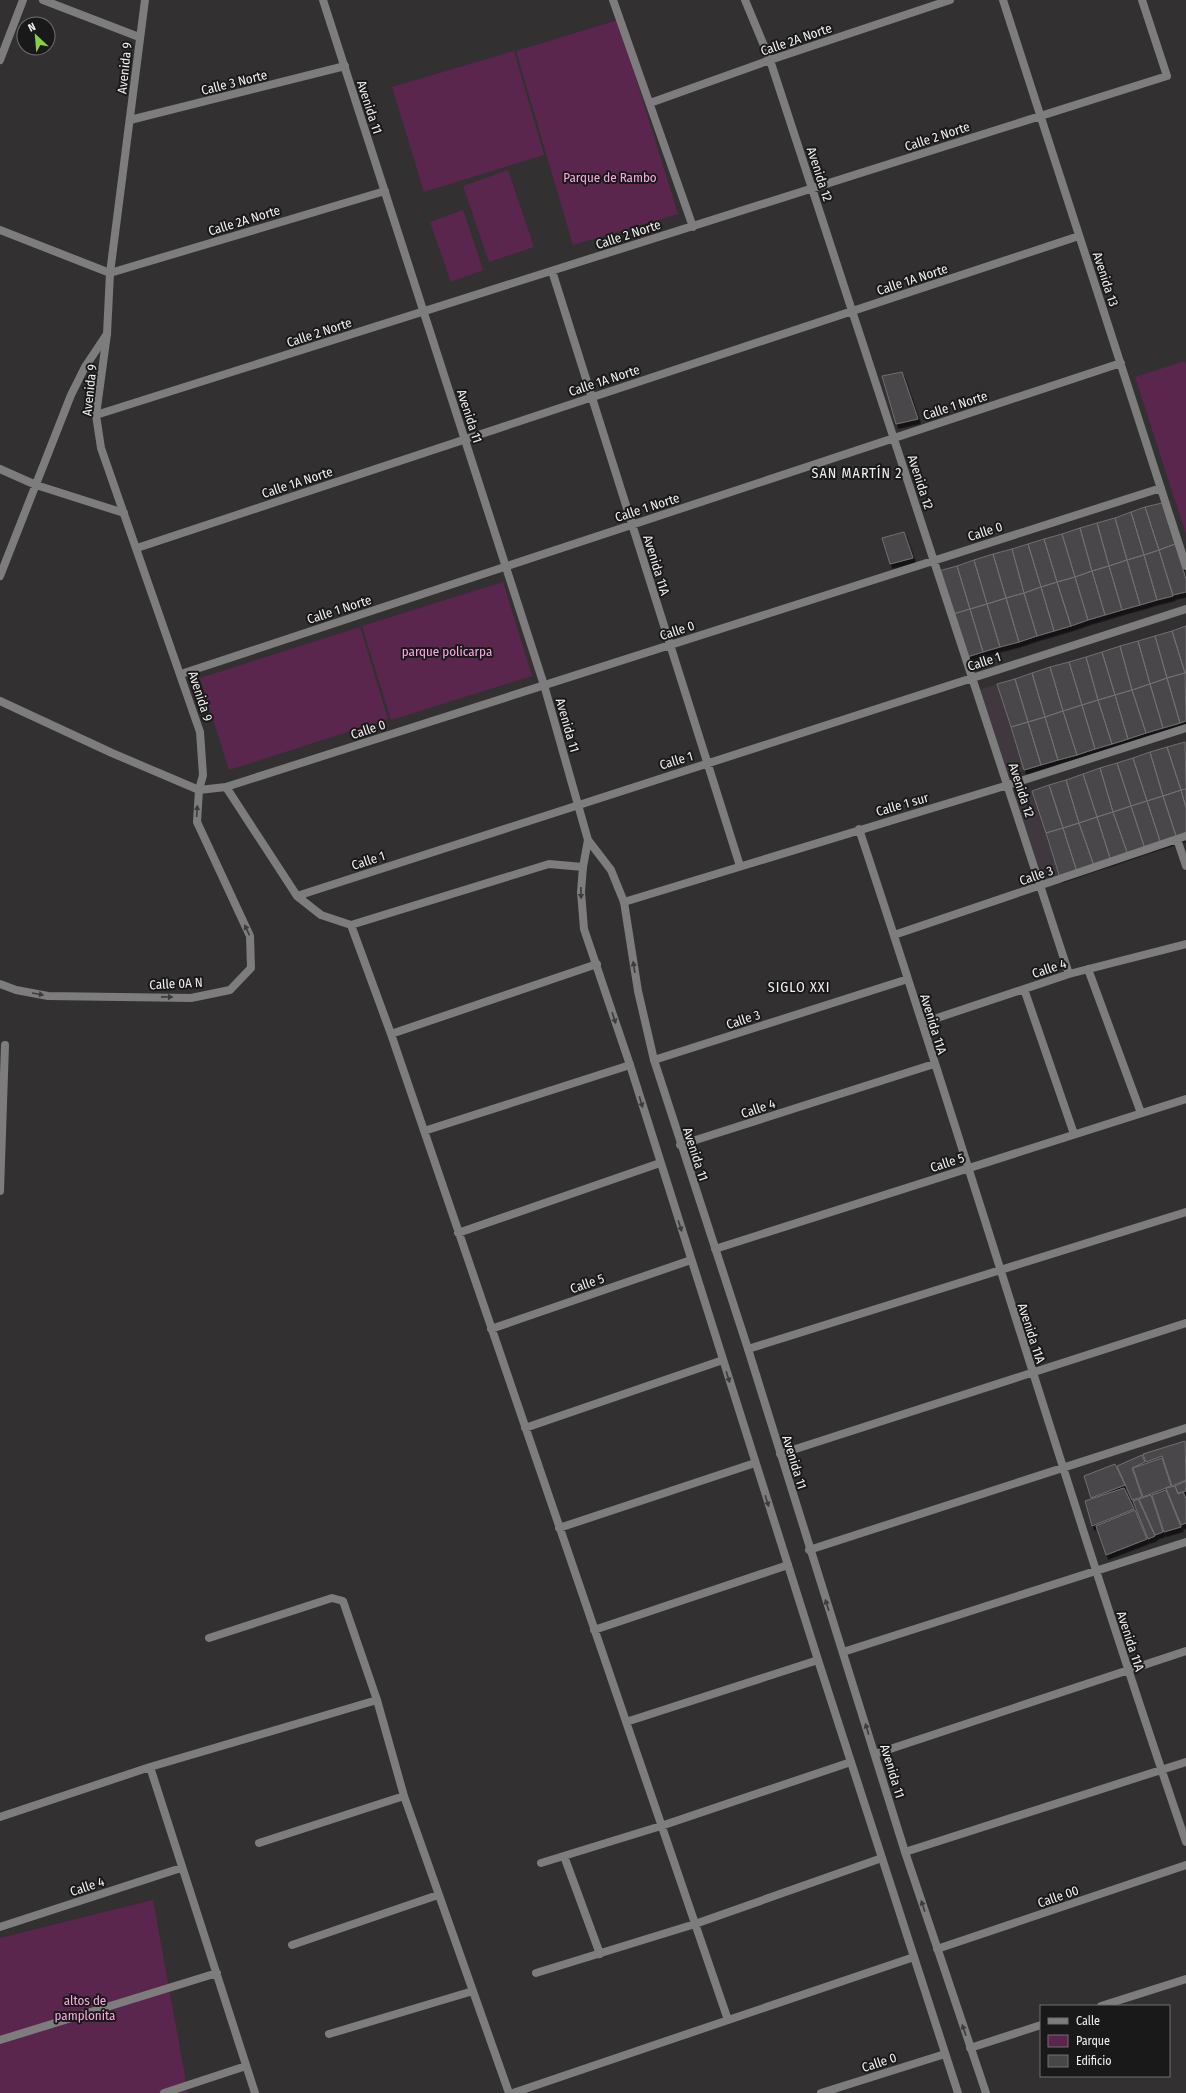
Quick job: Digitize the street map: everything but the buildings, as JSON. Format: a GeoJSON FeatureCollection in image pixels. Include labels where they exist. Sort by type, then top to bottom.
{"type":"FeatureCollection","features":[{"type":"Feature","properties":{"kind":"street"},"geometry":{"type":"LineString","coordinates":[[0,60],[23,0]]}},
{"type":"Feature","properties":{"kind":"street"},"geometry":{"type":"LineString","coordinates":[[43,0],[139,37]]}},
{"type":"Feature","properties":{"kind":"street","name":"Avenida 9"},"geometry":{"type":"LineString","coordinates":[[145,0],[139,37],[110,273],[108,334],[96,416],[101,448],[200,732],[203,775],[199,790]]}},
{"type":"Feature","properties":{"kind":"street","name":"Avenida 11"},"geometry":{"type":"LineString","coordinates":[[323,0],[544,685],[588,840],[611,870],[624,902],[638,991],[654,1060],[680,1145],[748,1349],[809,1550],[843,1652],[905,1852],[986,2093]]}},
{"type":"Feature","properties":{"kind":"street"},"geometry":{"type":"LineString","coordinates":[[613,0],[692,227]]}},
{"type":"Feature","properties":{"kind":"street","name":"Avenida 12"},"geometry":{"type":"LineString","coordinates":[[745,0],[770,60],[1069,974]]}},
{"type":"Feature","properties":{"kind":"street","name":"Calle 2A Norte"},"geometry":{"type":"LineString","coordinates":[[650,103],[770,60],[950,0]]}},
{"type":"Feature","properties":{"kind":"street","name":"Avenida 13"},"geometry":{"type":"LineString","coordinates":[[1003,0],[1186,566]]}},
{"type":"Feature","properties":{"kind":"street","name":"Calle 2 Norte"},"geometry":{"type":"LineString","coordinates":[[96,416],[1167,76],[1142,0]]}},
{"type":"Feature","properties":{"kind":"street","name":"Calle 3 Norte"},"geometry":{"type":"LineString","coordinates":[[130,120],[345,66]]}},
{"type":"Feature","properties":{"kind":"street","name":"Calle 2A Norte"},"geometry":{"type":"LineString","coordinates":[[110,273],[385,191]]}},
{"type":"Feature","properties":{"kind":"street"},"geometry":{"type":"LineString","coordinates":[[0,230],[110,273]]}},
{"type":"Feature","properties":{"kind":"street","name":"Calle 1A Norte"},"geometry":{"type":"LineString","coordinates":[[137,548],[1079,236]]}},
{"type":"Feature","properties":{"kind":"street","name":"Avenida 11A"},"geometry":{"type":"LineString","coordinates":[[552,271],[740,866]]}},
{"type":"Feature","properties":{"kind":"street"},"geometry":{"type":"LineString","coordinates":[[0,576],[71,395],[85,366],[108,334]]}},
{"type":"Feature","properties":{"kind":"street","name":"Calle 1 Norte"},"geometry":{"type":"LineString","coordinates":[[181,674],[1121,363]]}},
{"type":"Feature","properties":{"kind":"street"},"geometry":{"type":"LineString","coordinates":[[0,469],[36,485],[124,513]]}},
{"type":"Feature","properties":{"kind":"street","name":"Calle 0"},"geometry":{"type":"LineString","coordinates":[[199,790],[226,787],[1161,488]]}},
{"type":"Feature","properties":{"kind":"street","name":"Calle 1"},"geometry":{"type":"LineString","coordinates":[[297,896],[577,803],[707,764],[1186,609]]}},
{"type":"Feature","properties":{"kind":"street"},"geometry":{"type":"LineString","coordinates":[[0,701],[112,753],[199,790]]}},
{"type":"Feature","properties":{"kind":"street","name":"Calle 1 sur"},"geometry":{"type":"LineString","coordinates":[[624,902],[859,829],[1008,785],[1186,728]]}},
{"type":"Feature","properties":{"kind":"street"},"geometry":{"type":"LineString","coordinates":[[226,787],[297,896],[321,915],[351,925],[548,864],[583,867]]}},
{"type":"Feature","properties":{"kind":"street","name":"Calle 0A N"},"geometry":{"type":"LineString","coordinates":[[0,984],[16,990],[48,996],[191,998],[230,990],[252,968],[250,936],[197,822],[199,790]]}},
{"type":"Feature","properties":{"kind":"street","name":"Avenida 11A"},"geometry":{"type":"LineString","coordinates":[[859,829],[1096,1572],[1186,1842]]}},
{"type":"Feature","properties":{"kind":"street","name":"Calle 3"},"geometry":{"type":"LineString","coordinates":[[894,935],[1186,836]]}},
{"type":"Feature","properties":{"kind":"street"},"geometry":{"type":"LineString","coordinates":[[1177,839],[1186,866]]}},
{"type":"Feature","properties":{"kind":"street","name":"Avenida 11"},"geometry":{"type":"LineString","coordinates":[[588,840],[583,867],[581,892],[584,929],[630,1065],[788,1566],[958,2093]]}},
{"type":"Feature","properties":{"kind":"street"},"geometry":{"type":"LineString","coordinates":[[351,925],[391,1034],[728,2020]]}},
{"type":"Feature","properties":{"kind":"street","name":"Calle 4"},"geometry":{"type":"LineString","coordinates":[[922,1023],[1069,974],[1186,944]]}},
{"type":"Feature","properties":{"kind":"street"},"geometry":{"type":"LineString","coordinates":[[391,1034],[597,964]]}},
{"type":"Feature","properties":{"kind":"street"},"geometry":{"type":"LineString","coordinates":[[1088,969],[1141,1113]]}},
{"type":"Feature","properties":{"kind":"street","name":"Calle 3"},"geometry":{"type":"LineString","coordinates":[[654,1060],[908,979]]}},
{"type":"Feature","properties":{"kind":"street"},"geometry":{"type":"LineString","coordinates":[[1024,989],[1074,1134]]}},
{"type":"Feature","properties":{"kind":"street"},"geometry":{"type":"LineString","coordinates":[[0,1191],[5,1045]]}},
{"type":"Feature","properties":{"kind":"street","name":"Calle 4"},"geometry":{"type":"LineString","coordinates":[[680,1145],[934,1064]]}},
{"type":"Feature","properties":{"kind":"street"},"geometry":{"type":"LineString","coordinates":[[424,1132],[630,1065]]}},
{"type":"Feature","properties":{"kind":"street","name":"Calle 5"},"geometry":{"type":"LineString","coordinates":[[715,1249],[1186,1099]]}},
{"type":"Feature","properties":{"kind":"street"},"geometry":{"type":"LineString","coordinates":[[458,1233],[660,1163]]}},
{"type":"Feature","properties":{"kind":"street"},"geometry":{"type":"LineString","coordinates":[[748,1349],[1186,1212]]}},
{"type":"Feature","properties":{"kind":"street","name":"Calle 5"},"geometry":{"type":"LineString","coordinates":[[491,1329],[691,1260]]}},
{"type":"Feature","properties":{"kind":"street"},"geometry":{"type":"LineString","coordinates":[[780,1454],[1186,1322]]}},
{"type":"Feature","properties":{"kind":"street"},"geometry":{"type":"LineString","coordinates":[[525,1428],[723,1360]]}},
{"type":"Feature","properties":{"kind":"street"},"geometry":{"type":"LineString","coordinates":[[809,1550],[1186,1428]]}},
{"type":"Feature","properties":{"kind":"street"},"geometry":{"type":"LineString","coordinates":[[559,1528],[756,1463]]}},
{"type":"Feature","properties":{"kind":"street"},"geometry":{"type":"LineString","coordinates":[[843,1652],[1186,1542]]}},
{"type":"Feature","properties":{"kind":"street"},"geometry":{"type":"LineString","coordinates":[[594,1630],[788,1566]]}},
{"type":"Feature","properties":{"kind":"street"},"geometry":{"type":"LineString","coordinates":[[209,1638],[332,1598],[343,1601],[377,1700],[404,1796],[438,1896],[509,2093]]}},
{"type":"Feature","properties":{"kind":"street"},"geometry":{"type":"LineString","coordinates":[[875,1754],[1186,1651]]}},
{"type":"Feature","properties":{"kind":"street"},"geometry":{"type":"LineString","coordinates":[[626,1722],[818,1660]]}},
{"type":"Feature","properties":{"kind":"street"},"geometry":{"type":"LineString","coordinates":[[0,1817],[150,1767],[377,1700]]}},
{"type":"Feature","properties":{"kind":"street"},"geometry":{"type":"LineString","coordinates":[[541,1863],[661,1826],[851,1762]]}},
{"type":"Feature","properties":{"kind":"street"},"geometry":{"type":"LineString","coordinates":[[905,1852],[1186,1762]]}},
{"type":"Feature","properties":{"kind":"street"},"geometry":{"type":"LineString","coordinates":[[150,1767],[181,1868],[217,1973],[255,2093]]}},
{"type":"Feature","properties":{"kind":"street"},"geometry":{"type":"LineString","coordinates":[[259,1843],[404,1796]]}},
{"type":"Feature","properties":{"kind":"street"},"geometry":{"type":"LineString","coordinates":[[564,1856],[600,1954]]}},
{"type":"Feature","properties":{"kind":"street"},"geometry":{"type":"LineString","coordinates":[[536,1973],[695,1924],[882,1858]]}},
{"type":"Feature","properties":{"kind":"street","name":"Calle 00"},"geometry":{"type":"LineString","coordinates":[[937,1949],[1186,1865]]}},
{"type":"Feature","properties":{"kind":"street","name":"Calle 4"},"geometry":{"type":"LineString","coordinates":[[0,1927],[181,1868]]}},
{"type":"Feature","properties":{"kind":"street"},"geometry":{"type":"LineString","coordinates":[[292,1945],[438,1896]]}},
{"type":"Feature","properties":{"kind":"street"},"geometry":{"type":"LineString","coordinates":[[513,2093],[532,2090],[728,2020],[914,1957]]}},
{"type":"Feature","properties":{"kind":"street"},"geometry":{"type":"LineString","coordinates":[[0,2040],[217,1973]]}},
{"type":"Feature","properties":{"kind":"street"},"geometry":{"type":"LineString","coordinates":[[1104,2005],[1186,1979]]}},
{"type":"Feature","properties":{"kind":"street"},"geometry":{"type":"LineString","coordinates":[[329,2034],[473,1991]]}},
{"type":"Feature","properties":{"kind":"street"},"geometry":{"type":"LineString","coordinates":[[970,2048],[1040,2025]]}},
{"type":"Feature","properties":{"kind":"street","name":"Calle 0"},"geometry":{"type":"LineString","coordinates":[[821,2093],[945,2054]]}},
{"type":"Feature","properties":{"kind":"street"},"geometry":{"type":"LineString","coordinates":[[164,2093],[246,2066]]}},
{"type":"Feature","properties":{"kind":"shaded area"},"geometry":{"type":"Polygon","coordinates":[[[997,684],[1024,770],[1005,775],[978,690],[997,684]]]}},
{"type":"Feature","properties":{"kind":"shaded area"},"geometry":{"type":"Polygon","coordinates":[[[1032,791],[1060,878],[1041,884],[1012,797],[1032,791]]]}},
{"type":"Feature","properties":{"kind":"green space","name":"Parque de Rambo"},"geometry":{"type":"Polygon","coordinates":[[[618,20],[678,214],[573,245],[516,51],[618,20]]]}},
{"type":"Feature","properties":{"kind":"green space"},"geometry":{"type":"Polygon","coordinates":[[[514,51],[544,155],[424,192],[392,87],[514,51]]]}},
{"type":"Feature","properties":{"kind":"green space"},"geometry":{"type":"Polygon","coordinates":[[[508,170],[534,247],[489,262],[463,186],[508,170]]]}},
{"type":"Feature","properties":{"kind":"green space"},"geometry":{"type":"Polygon","coordinates":[[[463,210],[483,270],[451,282],[430,222],[463,210]]]}},
{"type":"Feature","properties":{"kind":"green space"},"geometry":{"type":"Polygon","coordinates":[[[1185,361],[1186,364],[1186,534],[1135,377],[1185,361]]]}},
{"type":"Feature","properties":{"kind":"green space","name":"parque policarpa"},"geometry":{"type":"Polygon","coordinates":[[[503,582],[532,676],[391,720],[362,626],[503,582]]]}},
{"type":"Feature","properties":{"kind":"green space"},"geometry":{"type":"Polygon","coordinates":[[[360,627],[388,719],[229,770],[200,678],[360,627]]]}},
{"type":"Feature","properties":{"kind":"green space","name":"altos de pamplonita"},"geometry":{"type":"Polygon","coordinates":[[[153,1900],[188,2093],[0,2093],[0,1938],[153,1900]]]}},
{"type":"Feature","properties":{"kind":"district","name":"SAN MARTÍN 2"},"geometry":{"type":"Point","coordinates":[857,473]}},
{"type":"Feature","properties":{"kind":"district","name":"SIGLO XXI"},"geometry":{"type":"Point","coordinates":[799,987]}}]}
